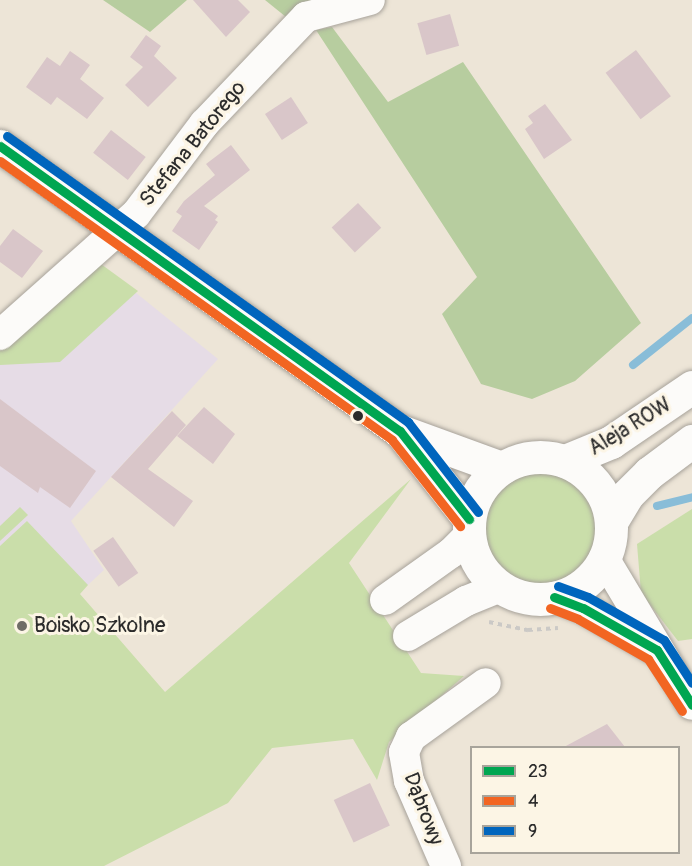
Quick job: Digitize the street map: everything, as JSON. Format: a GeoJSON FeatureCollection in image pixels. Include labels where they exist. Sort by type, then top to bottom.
{"type":"FeatureCollection","features":[{"type":"Feature","properties":{"kind":"main road"},"geometry":{"type":"LineString","coordinates":[[0,146],[400,431],[501,468]]}},
{"type":"Feature","properties":{"kind":"main road","name":"Aleja ROW"},"geometry":{"type":"LineString","coordinates":[[565,461],[611,442],[692,387]]}},
{"type":"Feature","properties":{"kind":"main road"},"geometry":{"type":"LineString","coordinates":[[400,431],[469,527],[474,555],[500,586],[535,599],[554,597],[575,590],[592,576],[604,558],[611,522],[597,485],[565,461],[532,457],[501,468],[480,491],[469,527]]}},
{"type":"Feature","properties":{"kind":"main road","name":"Aleja ROW"},"geometry":{"type":"LineString","coordinates":[[611,522],[627,495],[649,472],[692,441]]}},
{"type":"Feature","properties":{"kind":"street","name":"Stefana Batorego"},"geometry":{"type":"LineString","coordinates":[[0,335],[136,214],[204,124],[306,17],[370,0]]}},
{"type":"Feature","properties":{"kind":"street"},"geometry":{"type":"LineString","coordinates":[[385,600],[451,553],[469,527]]}},
{"type":"Feature","properties":{"kind":"street"},"geometry":{"type":"LineString","coordinates":[[604,558],[692,705]]}},
{"type":"Feature","properties":{"kind":"street"},"geometry":{"type":"LineString","coordinates":[[408,636],[446,612],[500,586]]}},
{"type":"Feature","properties":{"kind":"street"},"geometry":{"type":"LineString","coordinates":[[554,597],[583,608],[657,650]]}},
{"type":"Feature","properties":{"kind":"street","name":"Dąbrowy"},"geometry":{"type":"LineString","coordinates":[[446,866],[409,781],[404,752],[411,738],[486,682]]}},
{"type":"Feature","properties":{"kind":"path"},"geometry":{"type":"LineString","coordinates":[[446,612],[454,626],[489,622],[528,630],[565,628]]}},
{"type":"Feature","properties":{"kind":"shaded area"},"geometry":{"type":"Polygon","coordinates":[[[94,259],[218,359],[71,521],[104,570],[0,667],[0,349],[94,259]]]}},
{"type":"Feature","properties":{"kind":"green space"},"geometry":{"type":"Polygon","coordinates":[[[103,0],[187,0],[150,32],[103,0]]]}},
{"type":"Feature","properties":{"kind":"green space"},"geometry":{"type":"Polygon","coordinates":[[[265,0],[319,0],[291,21],[265,0]]]}},
{"type":"Feature","properties":{"kind":"green space"},"geometry":{"type":"Polygon","coordinates":[[[332,27],[388,102],[463,62],[641,323],[575,381],[532,399],[481,384],[442,314],[477,277],[316,30],[332,27]]]}},
{"type":"Feature","properties":{"kind":"green space"},"geometry":{"type":"Polygon","coordinates":[[[94,259],[138,291],[60,362],[0,365],[0,349],[94,259]]]}},
{"type":"Feature","properties":{"kind":"green space"},"geometry":{"type":"Polygon","coordinates":[[[539,473],[561,477],[579,489],[591,507],[595,529],[591,551],[579,569],[561,581],[539,585],[517,581],[499,569],[487,551],[483,529],[487,507],[499,489],[517,477],[539,473]]]}},
{"type":"Feature","properties":{"kind":"green space"},"geometry":{"type":"Polygon","coordinates":[[[411,479],[349,563],[421,673],[464,676],[389,742],[377,780],[353,739],[272,748],[228,803],[104,866],[0,866],[0,546],[27,521],[88,585],[80,594],[165,692],[411,479]]]}},
{"type":"Feature","properties":{"kind":"green space"},"geometry":{"type":"Polygon","coordinates":[[[20,507],[28,515],[0,541],[0,526],[20,507]]]}},
{"type":"Feature","properties":{"kind":"green space"},"geometry":{"type":"Polygon","coordinates":[[[692,509],[692,639],[678,641],[641,593],[637,544],[692,509]]]}},
{"type":"Feature","properties":{"kind":"building"},"geometry":{"type":"Polygon","coordinates":[[[193,0],[238,0],[250,12],[226,37],[193,0]]]}},
{"type":"Feature","properties":{"kind":"building"},"geometry":{"type":"Polygon","coordinates":[[[450,14],[459,46],[426,55],[417,23],[450,14]]]}},
{"type":"Feature","properties":{"kind":"building"},"geometry":{"type":"Polygon","coordinates":[[[146,35],[161,46],[154,56],[177,78],[148,107],[125,85],[143,67],[130,57],[146,35]]]}},
{"type":"Feature","properties":{"kind":"building"},"geometry":{"type":"Polygon","coordinates":[[[636,50],[671,96],[641,119],[606,73],[636,50]]]}},
{"type":"Feature","properties":{"kind":"building"},"geometry":{"type":"Polygon","coordinates":[[[70,51],[90,65],[80,79],[104,98],[87,119],[57,97],[51,105],[26,87],[47,57],[60,66],[70,51]]]}},
{"type":"Feature","properties":{"kind":"building"},"geometry":{"type":"Polygon","coordinates":[[[291,97],[308,123],[282,140],[265,114],[291,97]]]}},
{"type":"Feature","properties":{"kind":"building"},"geometry":{"type":"Polygon","coordinates":[[[545,104],[572,140],[544,159],[525,129],[533,123],[528,116],[545,104]]]}},
{"type":"Feature","properties":{"kind":"building"},"geometry":{"type":"Polygon","coordinates":[[[111,130],[146,157],[128,180],[93,153],[111,130]]]}},
{"type":"Feature","properties":{"kind":"building"},"geometry":{"type":"Polygon","coordinates":[[[231,145],[250,170],[204,206],[218,216],[215,220],[218,222],[199,250],[172,231],[182,216],[176,212],[184,201],[215,175],[206,164],[231,145]]]}},
{"type":"Feature","properties":{"kind":"building"},"geometry":{"type":"Polygon","coordinates":[[[358,203],[381,228],[355,252],[332,228],[358,203]]]}},
{"type":"Feature","properties":{"kind":"building"},"geometry":{"type":"Polygon","coordinates":[[[13,229],[43,251],[22,278],[0,262],[0,246],[13,229]]]}},
{"type":"Feature","properties":{"kind":"building"},"geometry":{"type":"Polygon","coordinates":[[[0,399],[96,471],[70,508],[40,487],[38,493],[0,466],[0,399]]]}},
{"type":"Feature","properties":{"kind":"building"},"geometry":{"type":"Polygon","coordinates":[[[204,407],[235,434],[213,464],[177,436],[204,407]]]}},
{"type":"Feature","properties":{"kind":"building"},"geometry":{"type":"Polygon","coordinates":[[[172,411],[186,425],[148,469],[193,501],[174,527],[111,477],[172,411]]]}},
{"type":"Feature","properties":{"kind":"building"},"geometry":{"type":"Polygon","coordinates":[[[113,537],[138,573],[119,587],[93,551],[113,537]]]}},
{"type":"Feature","properties":{"kind":"building"},"geometry":{"type":"Polygon","coordinates":[[[607,724],[624,746],[566,746],[607,724]]]}},
{"type":"Feature","properties":{"kind":"building"},"geometry":{"type":"Polygon","coordinates":[[[370,783],[390,826],[354,843],[334,800],[370,783]]]}},
{"type":"Feature","properties":{"kind":"waterway"},"geometry":{"type":"LineString","coordinates":[[633,365],[692,318]]}},
{"type":"Feature","properties":{"kind":"waterway"},"geometry":{"type":"LineString","coordinates":[[657,506],[692,497]]}},
{"type":"Feature","properties":{"kind":"transit line","name":"9"},"geometry":{"type":"LineString","coordinates":[[7,136],[408,422],[478,512]]}},
{"type":"Feature","properties":{"kind":"transit line","name":"23"},"geometry":{"type":"LineString","coordinates":[[0,146],[400,431],[469,519]]}},
{"type":"Feature","properties":{"kind":"transit line","name":"4"},"geometry":{"type":"LineString","coordinates":[[0,161],[392,440],[460,526]]}},
{"type":"Feature","properties":{"kind":"transit line","name":"9"},"geometry":{"type":"LineString","coordinates":[[558,586],[588,597],[664,640],[692,683]]}},
{"type":"Feature","properties":{"kind":"transit line","name":"23"},"geometry":{"type":"LineString","coordinates":[[554,597],[583,608],[657,650],[692,705]]}},
{"type":"Feature","properties":{"kind":"transit line","name":"4"},"geometry":{"type":"LineString","coordinates":[[550,608],[578,619],[648,659],[682,711]]}},
{"type":"Feature","properties":{"kind":"place","name":"Boisko Szkolne"},"geometry":{"type":"Point","coordinates":[22,626]}}]}
